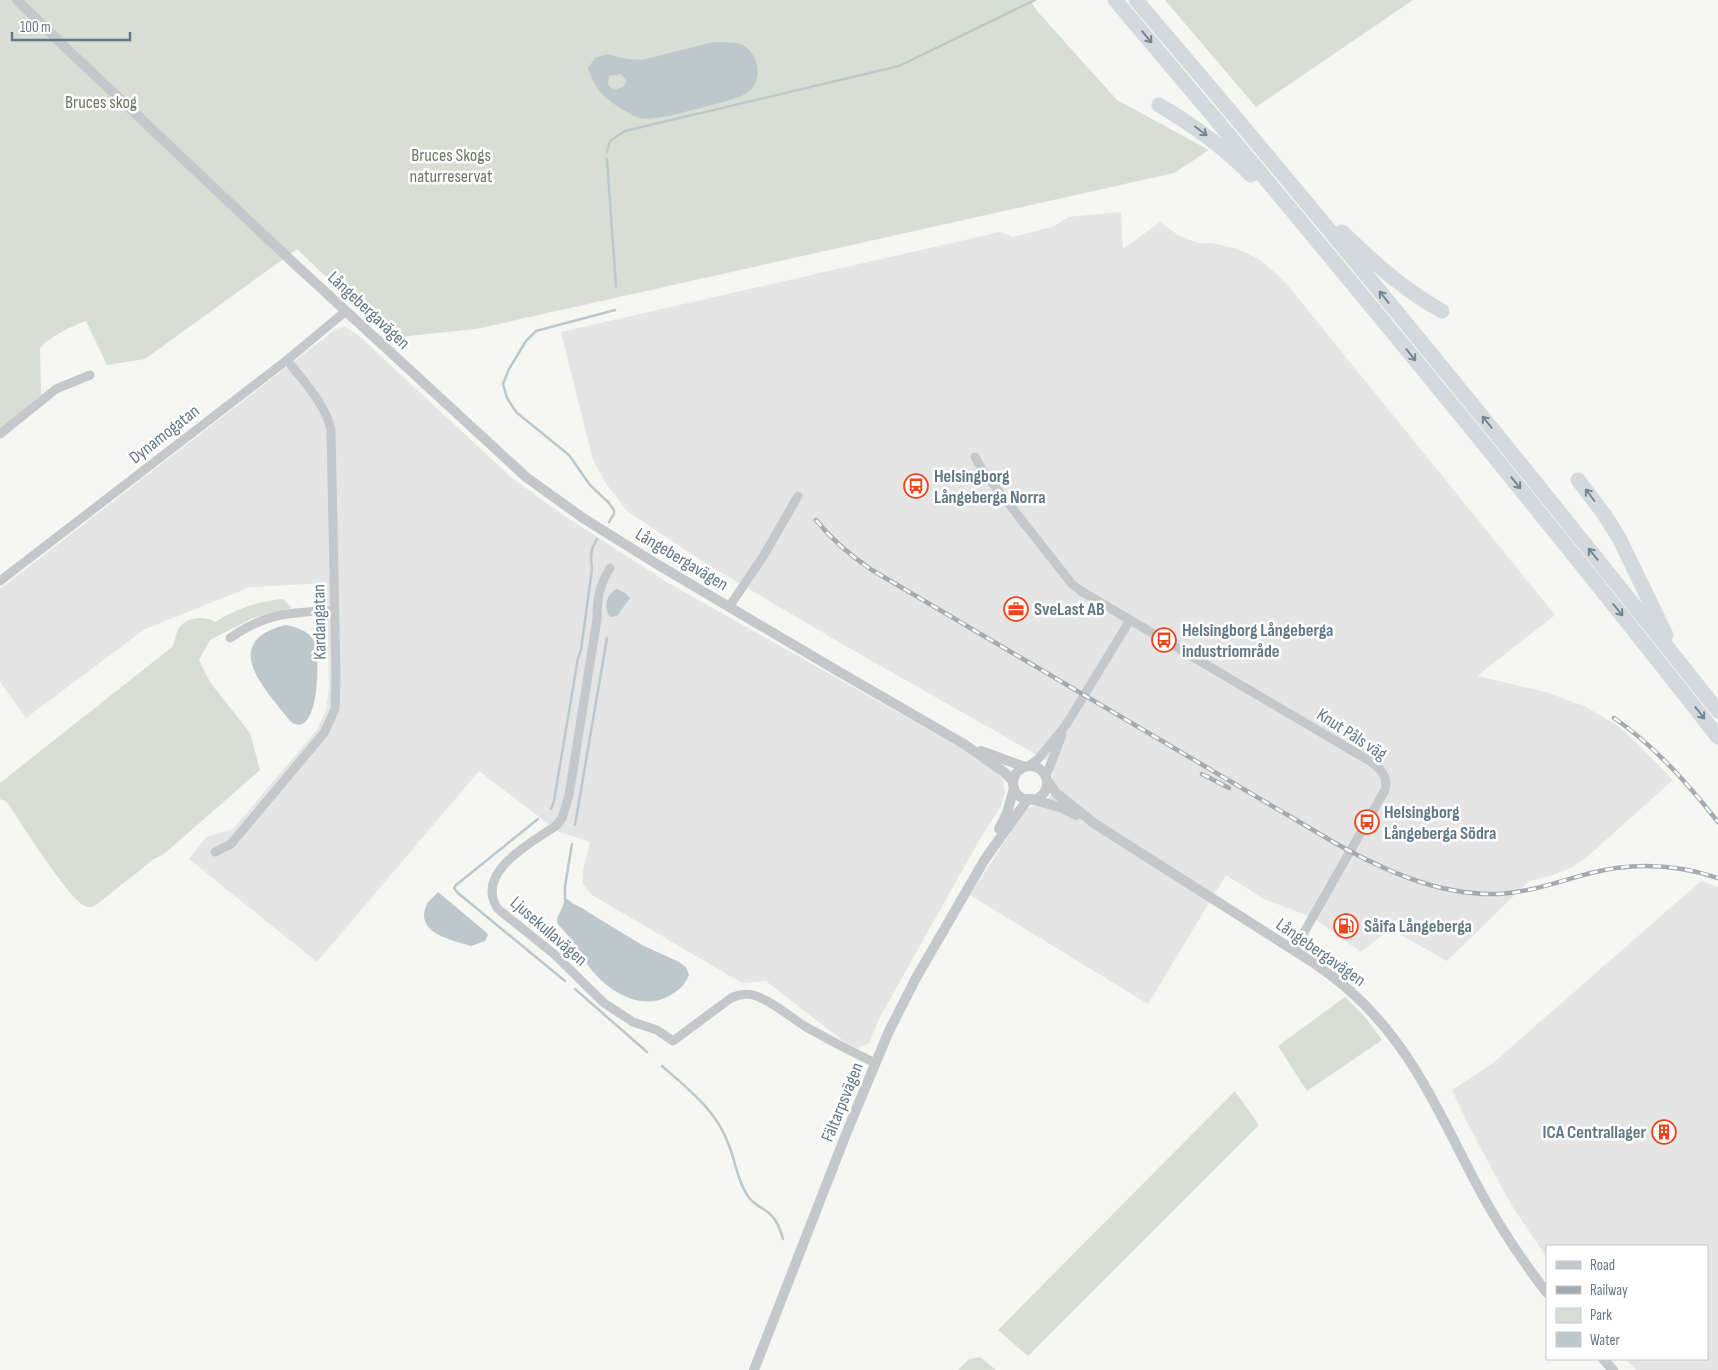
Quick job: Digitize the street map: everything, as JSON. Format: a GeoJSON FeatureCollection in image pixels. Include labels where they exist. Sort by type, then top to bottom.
{"type":"FeatureCollection","features":[{"type":"Feature","properties":{"kind":"highway"},"geometry":{"type":"LineString","coordinates":[[1115,0],[1325,250],[1504,469],[1718,737]]}},
{"type":"Feature","properties":{"kind":"highway"},"geometry":{"type":"LineString","coordinates":[[1136,0],[1518,460],[1718,711]]}},
{"type":"Feature","properties":{"kind":"highway"},"geometry":{"type":"LineString","coordinates":[[1160,105],[1195,127],[1233,157],[1325,250]]}},
{"type":"Feature","properties":{"kind":"highway"},"geometry":{"type":"LineString","coordinates":[[1279,170],[1373,262],[1406,289],[1442,311]]}},
{"type":"Feature","properties":{"kind":"highway"},"geometry":{"type":"LineString","coordinates":[[1578,480],[1604,514],[1619,538],[1678,661]]}},
{"type":"Feature","properties":{"kind":"street","name":"Långebergavägen"},"geometry":{"type":"LineString","coordinates":[[17,0],[346,312],[498,452],[538,486],[583,518],[729,607],[964,744],[1004,772],[1014,784]]}},
{"type":"Feature","properties":{"kind":"street","name":"Dynamogatan"},"geometry":{"type":"LineString","coordinates":[[0,581],[287,360],[346,312]]}},
{"type":"Feature","properties":{"kind":"street","name":"Kardangatan"},"geometry":{"type":"LineString","coordinates":[[215,852],[231,844],[324,733],[335,709],[331,429],[328,417],[321,403],[287,360]]}},
{"type":"Feature","properties":{"kind":"street"},"geometry":{"type":"LineString","coordinates":[[0,434],[56,389],[90,375]]}},
{"type":"Feature","properties":{"kind":"street","name":"Knut Påls väg"},"geometry":{"type":"LineString","coordinates":[[975,457],[983,471],[1072,584],[1087,595],[1373,763],[1384,775],[1386,784],[1384,792],[1294,950]]}},
{"type":"Feature","properties":{"kind":"street","name":"Långebergavägen"},"geometry":{"type":"LineString","coordinates":[[729,607],[764,555],[798,496]]}},
{"type":"Feature","properties":{"kind":"street","name":"Ljusekullavägen"},"geometry":{"type":"LineString","coordinates":[[610,568],[602,581],[597,602],[597,619],[574,766],[569,795],[562,818],[557,825],[512,857],[500,869],[491,893],[493,901],[498,909],[554,954],[604,1003],[633,1022],[657,1030],[673,1041],[731,998],[748,994],[764,1000],[842,1047],[875,1063]]}},
{"type":"Feature","properties":{"kind":"street"},"geometry":{"type":"LineString","coordinates":[[230,638],[258,621],[286,613],[335,610]]}},
{"type":"Feature","properties":{"kind":"street"},"geometry":{"type":"LineString","coordinates":[[1066,725],[1046,778],[1044,793],[1030,799],[1021,796],[1014,784],[1018,771],[1040,758],[1066,725],[1130,620]]}},
{"type":"Feature","properties":{"kind":"street","name":"Långebergavägen"},"geometry":{"type":"LineString","coordinates":[[964,744],[1027,766]]}},
{"type":"Feature","properties":{"kind":"street"},"geometry":{"type":"LineString","coordinates":[[1027,766],[1037,767],[1046,778]]}},
{"type":"Feature","properties":{"kind":"street","name":"Långebergavägen"},"geometry":{"type":"LineString","coordinates":[[1046,778],[1056,793],[1095,824],[1331,974],[1355,993],[1386,1026],[1419,1074],[1487,1204],[1519,1255],[1546,1292]]}},
{"type":"Feature","properties":{"kind":"street","name":"Fältarpsvägen"},"geometry":{"type":"LineString","coordinates":[[754,1370],[875,1063],[916,978],[985,859],[1007,812],[1014,784]]}},
{"type":"Feature","properties":{"kind":"street","name":"Långebergavägen"},"geometry":{"type":"LineString","coordinates":[[1030,799],[1062,808],[1095,824]]}},
{"type":"Feature","properties":{"kind":"street","name":"Fältarpsvägen"},"geometry":{"type":"LineString","coordinates":[[985,859],[1030,799]]}},
{"type":"Feature","properties":{"kind":"street"},"geometry":{"type":"LineString","coordinates":[[1604,1360],[1613,1370]]}},
{"type":"Feature","properties":{"kind":"shaded area"},"geometry":{"type":"Polygon","coordinates":[[[1121,212],[1123,249],[1160,222],[1178,235],[1198,243],[1212,243],[1249,254],[1263,262],[1285,282],[1555,615],[1477,676],[1549,693],[1586,707],[1618,726],[1673,780],[1587,857],[1573,867],[1550,876],[1529,881],[1447,961],[1390,930],[1361,952],[1312,917],[1264,899],[1226,875],[1148,1004],[970,895],[1026,809],[1045,801],[1052,793],[1053,770],[1046,760],[710,566],[627,511],[605,482],[593,460],[561,332],[1000,232],[1013,237],[1055,226],[1068,217],[1121,212]]]}},
{"type":"Feature","properties":{"kind":"shaded area"},"geometry":{"type":"Polygon","coordinates":[[[345,327],[358,335],[512,478],[563,515],[670,584],[977,757],[1002,777],[1005,792],[1001,806],[977,844],[880,1017],[869,1043],[858,1048],[847,1044],[766,981],[742,983],[592,895],[583,884],[583,871],[590,842],[559,832],[479,771],[317,962],[189,859],[206,837],[233,829],[317,730],[326,710],[329,689],[327,583],[250,587],[145,629],[26,718],[0,682],[0,589],[336,329],[345,327]]]}},
{"type":"Feature","properties":{"kind":"shaded area"},"geometry":{"type":"Polygon","coordinates":[[[1701,881],[1718,887],[1718,1370],[1636,1370],[1627,1360],[1708,1360],[1708,1245],[1546,1245],[1546,1257],[1502,1188],[1452,1090],[1493,1063],[1701,881]]]}},
{"type":"Feature","properties":{"kind":"green space","name":"Bruces Skogs naturreservat"},"geometry":{"type":"Polygon","coordinates":[[[0,0],[1030,0],[1037,11],[1117,100],[1209,150],[1174,173],[476,329],[390,338],[297,249],[145,359],[107,365],[86,321],[56,335],[40,348],[41,395],[0,429],[0,0]]]}},
{"type":"Feature","properties":{"kind":"green space"},"geometry":{"type":"Polygon","coordinates":[[[1165,0],[1413,0],[1256,107],[1165,0]]]}},
{"type":"Feature","properties":{"kind":"green space"},"geometry":{"type":"Polygon","coordinates":[[[283,599],[292,608],[253,618],[210,640],[199,660],[210,682],[250,733],[260,770],[164,854],[154,859],[96,905],[85,906],[78,901],[57,876],[7,802],[0,799],[0,783],[172,647],[177,632],[183,623],[199,618],[215,622],[248,606],[283,599]]]}},
{"type":"Feature","properties":{"kind":"green space"},"geometry":{"type":"Polygon","coordinates":[[[1345,997],[1365,1017],[1382,1040],[1307,1091],[1278,1046],[1345,997]]]}},
{"type":"Feature","properties":{"kind":"green space"},"geometry":{"type":"Polygon","coordinates":[[[1235,1091],[1259,1125],[1028,1356],[998,1330],[1235,1091]]]}},
{"type":"Feature","properties":{"kind":"green space"},"geometry":{"type":"Polygon","coordinates":[[[980,1357],[996,1370],[958,1370],[969,1359],[980,1357]]]}},
{"type":"Feature","properties":{"kind":"water"},"geometry":{"type":"Polygon","coordinates":[[[714,42],[729,42],[737,43],[749,50],[754,56],[758,70],[755,84],[751,90],[737,98],[677,114],[645,119],[629,113],[603,95],[594,82],[588,68],[595,58],[607,54],[627,59],[642,60],[714,42]],[[621,74],[609,76],[608,85],[614,90],[623,87],[627,81],[621,74]]]}},
{"type":"Feature","properties":{"kind":"water"},"geometry":{"type":"Polygon","coordinates":[[[617,589],[630,598],[617,616],[610,617],[606,606],[607,601],[610,594],[617,589]]]}},
{"type":"Feature","properties":{"kind":"water"},"geometry":{"type":"Polygon","coordinates":[[[285,625],[309,634],[314,641],[316,650],[316,694],[307,719],[300,725],[291,722],[270,696],[253,669],[251,655],[254,643],[265,633],[285,625]]]}},
{"type":"Feature","properties":{"kind":"water"},"geometry":{"type":"Polygon","coordinates":[[[438,892],[487,933],[485,941],[471,946],[445,938],[430,928],[425,922],[424,914],[428,902],[438,892]]]}},
{"type":"Feature","properties":{"kind":"water"},"geometry":{"type":"Polygon","coordinates":[[[568,899],[642,945],[686,967],[689,975],[685,983],[673,994],[656,1001],[638,1001],[613,990],[595,974],[557,923],[564,900],[568,899]]]}},
{"type":"Feature","properties":{"kind":"waterway"},"geometry":{"type":"LineString","coordinates":[[607,152],[610,141],[625,131],[899,66],[1035,0]]}},
{"type":"Feature","properties":{"kind":"waterway"},"geometry":{"type":"LineString","coordinates":[[607,159],[616,287]]}},
{"type":"Feature","properties":{"kind":"waterway"},"geometry":{"type":"LineString","coordinates":[[609,522],[614,514],[614,510],[609,503],[590,485],[569,455],[516,412],[507,398],[503,384],[509,369],[526,341],[536,331],[615,310]]}},
{"type":"Feature","properties":{"kind":"waterway"},"geometry":{"type":"LineString","coordinates":[[551,809],[581,650],[592,569],[592,549],[597,539]]}},
{"type":"Feature","properties":{"kind":"waterway"},"geometry":{"type":"LineString","coordinates":[[575,825],[607,638]]}},
{"type":"Feature","properties":{"kind":"waterway"},"geometry":{"type":"LineString","coordinates":[[538,819],[454,888],[565,981]]}},
{"type":"Feature","properties":{"kind":"waterway"},"geometry":{"type":"LineString","coordinates":[[565,899],[565,886],[572,844]]}},
{"type":"Feature","properties":{"kind":"waterway"},"geometry":{"type":"LineString","coordinates":[[575,989],[647,1052]]}},
{"type":"Feature","properties":{"kind":"waterway"},"geometry":{"type":"LineString","coordinates":[[662,1066],[691,1092],[716,1120],[728,1143],[740,1182],[746,1193],[753,1202],[769,1213],[774,1219],[783,1239]]}},
{"type":"Feature","properties":{"kind":"railway"},"geometry":{"type":"LineString","coordinates":[[816,520],[842,547],[872,570],[1335,843],[1393,872],[1434,886],[1477,894],[1511,893],[1534,889],[1607,869],[1623,867],[1671,867],[1718,878]]}},
{"type":"Feature","properties":{"kind":"railway"},"geometry":{"type":"LineString","coordinates":[[1614,718],[1657,753],[1718,822]]}},
{"type":"Feature","properties":{"kind":"railway"},"geometry":{"type":"LineString","coordinates":[[1202,774],[1229,788]]}},
{"type":"Feature","properties":{"kind":"place","name":"Helsingborg Långeberga Norra"},"geometry":{"type":"Point","coordinates":[916,486]}},
{"type":"Feature","properties":{"kind":"place","name":"SveLast AB"},"geometry":{"type":"Point","coordinates":[1016,609]}},
{"type":"Feature","properties":{"kind":"place","name":"Helsingborg Långeberga industriområde"},"geometry":{"type":"Point","coordinates":[1164,640]}},
{"type":"Feature","properties":{"kind":"place","name":"Helsingborg Långeberga Södra"},"geometry":{"type":"Point","coordinates":[1367,822]}},
{"type":"Feature","properties":{"kind":"place","name":"Såifa Långeberga"},"geometry":{"type":"Point","coordinates":[1346,926]}},
{"type":"Feature","properties":{"kind":"place","name":"ICA Centrallager"},"geometry":{"type":"Point","coordinates":[1664,1132]}},
{"type":"Feature","properties":{"kind":"park label","name":"Bruces skog"},"geometry":{"type":"Point","coordinates":[101,102]}}]}
